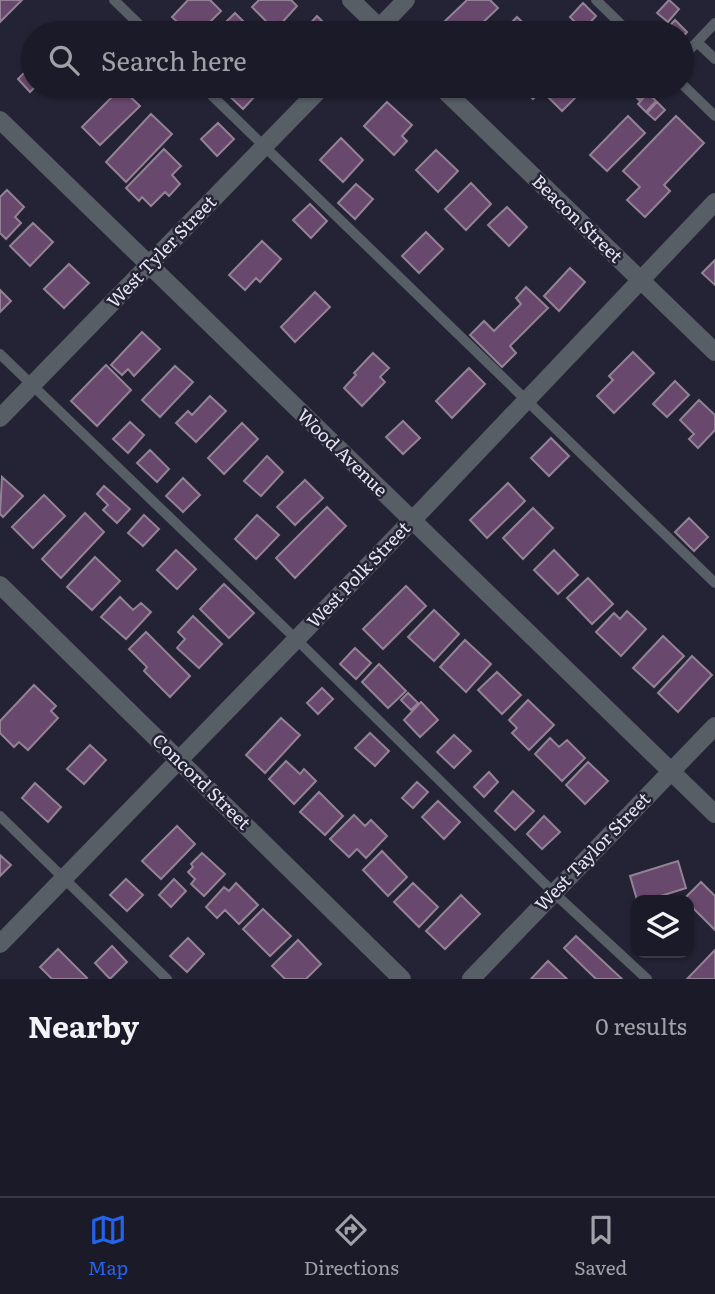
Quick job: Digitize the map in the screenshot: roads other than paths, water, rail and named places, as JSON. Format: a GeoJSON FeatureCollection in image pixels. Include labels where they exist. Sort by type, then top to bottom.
{"type":"FeatureCollection","features":[{"type":"Feature","properties":{"kind":"street"},"geometry":{"type":"LineString","coordinates":[[351,0],[370,21]]}},
{"type":"Feature","properties":{"kind":"street"},"geometry":{"type":"LineString","coordinates":[[388,21],[406,0]]}},
{"type":"Feature","properties":{"kind":"street","name":"West Tyler Street"},"geometry":{"type":"LineString","coordinates":[[0,418],[311,98]]}},
{"type":"Feature","properties":{"kind":"street","name":"Beacon Street"},"geometry":{"type":"LineString","coordinates":[[452,98],[715,352]]}},
{"type":"Feature","properties":{"kind":"street","name":"Wood Avenue"},"geometry":{"type":"LineString","coordinates":[[0,120],[715,814]]}},
{"type":"Feature","properties":{"kind":"street","name":"West Polk Street"},"geometry":{"type":"LineString","coordinates":[[0,944],[297,640],[715,202]]}},
{"type":"Feature","properties":{"kind":"street","name":"Concord Street"},"geometry":{"type":"LineString","coordinates":[[0,585],[402,979]]}},
{"type":"Feature","properties":{"kind":"street","name":"West Taylor Street"},"geometry":{"type":"LineString","coordinates":[[471,979],[715,726]]}},
{"type":"Feature","properties":{"kind":"lane"},"geometry":{"type":"LineString","coordinates":[[114,0],[136,21]]}},
{"type":"Feature","properties":{"kind":"lane"},"geometry":{"type":"LineString","coordinates":[[596,0],[618,21]]}},
{"type":"Feature","properties":{"kind":"lane"},"geometry":{"type":"LineString","coordinates":[[694,45],[715,23]]}},
{"type":"Feature","properties":{"kind":"lane"},"geometry":{"type":"LineString","coordinates":[[697,42],[715,59]]}},
{"type":"Feature","properties":{"kind":"lane"},"geometry":{"type":"LineString","coordinates":[[694,96],[715,116]]}},
{"type":"Feature","properties":{"kind":"lane"},"geometry":{"type":"LineString","coordinates":[[214,98],[715,583]]}},
{"type":"Feature","properties":{"kind":"lane"},"geometry":{"type":"LineString","coordinates":[[0,354],[647,979]]}},
{"type":"Feature","properties":{"kind":"lane"},"geometry":{"type":"LineString","coordinates":[[0,816],[167,979]]}}]}
